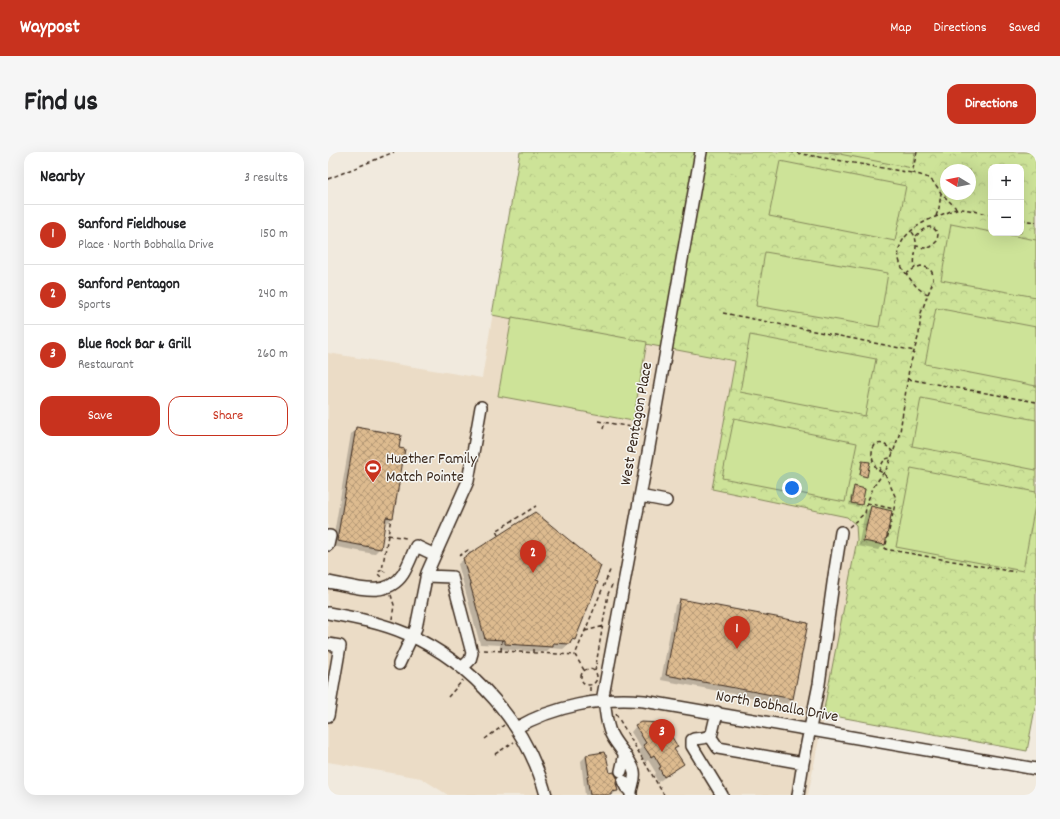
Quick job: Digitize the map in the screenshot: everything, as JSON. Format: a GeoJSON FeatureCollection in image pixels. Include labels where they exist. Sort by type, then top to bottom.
{"type":"FeatureCollection","features":[{"type":"Feature","properties":{"kind":"street","name":"West Pentagon Place"},"geometry":{"type":"LineString","coordinates":[[603,701],[701,152]]}},
{"type":"Feature","properties":{"kind":"street"},"geometry":{"type":"LineString","coordinates":[[399,664],[416,628],[426,576],[468,481],[481,407]]}},
{"type":"Feature","properties":{"kind":"street"},"geometry":{"type":"LineString","coordinates":[[640,496],[666,501]]}},
{"type":"Feature","properties":{"kind":"street"},"geometry":{"type":"LineString","coordinates":[[798,795],[806,744],[820,677],[841,532]]}},
{"type":"Feature","properties":{"kind":"street"},"geometry":{"type":"LineString","coordinates":[[328,536],[330,536],[328,545]]}},
{"type":"Feature","properties":{"kind":"street"},"geometry":{"type":"LineString","coordinates":[[328,582],[381,590],[395,584],[402,575],[416,546],[435,555]]}},
{"type":"Feature","properties":{"kind":"street"},"geometry":{"type":"LineString","coordinates":[[426,576],[452,577],[472,653],[463,674]]}},
{"type":"Feature","properties":{"kind":"street"},"geometry":{"type":"LineString","coordinates":[[328,613],[379,624],[412,637],[429,646],[463,674],[482,686],[516,728],[525,743],[536,765],[546,795]]}},
{"type":"Feature","properties":{"kind":"street"},"geometry":{"type":"LineString","coordinates":[[328,644],[340,646],[328,716]]}},
{"type":"Feature","properties":{"kind":"street","name":"North Bobhalla Drive"},"geometry":{"type":"LineString","coordinates":[[516,728],[547,714],[572,707],[616,699],[644,701],[717,712],[1036,769]]}},
{"type":"Feature","properties":{"kind":"street"},"geometry":{"type":"LineString","coordinates":[[603,701],[610,733],[632,766],[634,784],[631,793]]}},
{"type":"Feature","properties":{"kind":"street"},"geometry":{"type":"LineString","coordinates":[[717,712],[710,736],[708,738],[692,740],[692,746],[722,795]]}},
{"type":"Feature","properties":{"kind":"street"},"geometry":{"type":"LineString","coordinates":[[710,736],[718,748],[803,763]]}},
{"type":"Feature","properties":{"kind":"street"},"geometry":{"type":"LineString","coordinates":[[624,753],[622,776],[626,787],[631,793]]}},
{"type":"Feature","properties":{"kind":"path"},"geometry":{"type":"LineString","coordinates":[[328,179],[394,152]]}},
{"type":"Feature","properties":{"kind":"path"},"geometry":{"type":"LineString","coordinates":[[790,152],[928,177],[934,182],[940,191]]}},
{"type":"Feature","properties":{"kind":"path"},"geometry":{"type":"LineString","coordinates":[[912,173],[917,152]]}},
{"type":"Feature","properties":{"kind":"path"},"geometry":{"type":"LineString","coordinates":[[936,216],[940,200]]}},
{"type":"Feature","properties":{"kind":"path"},"geometry":{"type":"LineString","coordinates":[[948,200],[957,209]]}},
{"type":"Feature","properties":{"kind":"path"},"geometry":{"type":"LineString","coordinates":[[928,294],[915,287],[900,263],[898,251],[905,238],[920,225],[930,219],[957,209],[988,214]]}},
{"type":"Feature","properties":{"kind":"path"},"geometry":{"type":"LineString","coordinates":[[1024,220],[1036,222]]}},
{"type":"Feature","properties":{"kind":"path"},"geometry":{"type":"LineString","coordinates":[[920,225],[923,229]]}},
{"type":"Feature","properties":{"kind":"path"},"geometry":{"type":"LineString","coordinates":[[916,236],[927,227],[933,229],[938,234],[937,241],[931,247],[924,248],[917,246]]}},
{"type":"Feature","properties":{"kind":"path"},"geometry":{"type":"LineString","coordinates":[[912,232],[916,236],[917,246],[914,257],[915,268]]}},
{"type":"Feature","properties":{"kind":"path"},"geometry":{"type":"LineString","coordinates":[[841,532],[865,513],[867,503],[874,486],[891,458],[900,432],[908,379],[915,351],[921,313],[933,284],[932,274],[925,267],[921,266],[915,268],[906,274]]}},
{"type":"Feature","properties":{"kind":"path"},"geometry":{"type":"LineString","coordinates":[[723,313],[915,351]]}},
{"type":"Feature","properties":{"kind":"path"},"geometry":{"type":"LineString","coordinates":[[908,379],[1036,402]]}},
{"type":"Feature","properties":{"kind":"path"},"geometry":{"type":"LineString","coordinates":[[598,420],[643,429]]}},
{"type":"Feature","properties":{"kind":"path"},"geometry":{"type":"LineString","coordinates":[[603,429],[605,422]]}},
{"type":"Feature","properties":{"kind":"path"},"geometry":{"type":"LineString","coordinates":[[893,453],[884,444],[875,445],[871,452],[871,456],[877,470],[886,476],[893,491],[895,504],[885,549],[1015,572]]}},
{"type":"Feature","properties":{"kind":"path"},"geometry":{"type":"LineString","coordinates":[[880,471],[884,460],[886,458],[891,458]]}},
{"type":"Feature","properties":{"kind":"path"},"geometry":{"type":"LineString","coordinates":[[867,503],[894,509]]}},
{"type":"Feature","properties":{"kind":"path"},"geometry":{"type":"LineString","coordinates":[[498,535],[496,531],[536,506]]}},
{"type":"Feature","properties":{"kind":"path"},"geometry":{"type":"LineString","coordinates":[[380,577],[378,572],[382,570],[391,518]]}},
{"type":"Feature","properties":{"kind":"path"},"geometry":{"type":"LineString","coordinates":[[388,535],[406,538]]}},
{"type":"Feature","properties":{"kind":"path"},"geometry":{"type":"LineString","coordinates":[[458,556],[468,550],[470,553]]}},
{"type":"Feature","properties":{"kind":"path"},"geometry":{"type":"LineString","coordinates":[[575,655],[611,568]]}},
{"type":"Feature","properties":{"kind":"path"},"geometry":{"type":"LineString","coordinates":[[382,570],[385,572],[385,575]]}},
{"type":"Feature","properties":{"kind":"path"},"geometry":{"type":"LineString","coordinates":[[584,670],[581,674],[581,680],[584,684],[590,685],[596,680],[597,675],[595,672],[608,594],[612,585]]}},
{"type":"Feature","properties":{"kind":"path"},"geometry":{"type":"LineString","coordinates":[[388,588],[394,605],[392,619]]}},
{"type":"Feature","properties":{"kind":"path"},"geometry":{"type":"LineString","coordinates":[[585,631],[603,626]]}},
{"type":"Feature","properties":{"kind":"path"},"geometry":{"type":"LineString","coordinates":[[502,640],[502,651]]}},
{"type":"Feature","properties":{"kind":"path"},"geometry":{"type":"LineString","coordinates":[[533,646],[533,653]]}},
{"type":"Feature","properties":{"kind":"path"},"geometry":{"type":"LineString","coordinates":[[484,650],[575,655]]}},
{"type":"Feature","properties":{"kind":"path"},"geometry":{"type":"LineString","coordinates":[[575,655],[584,670]]}},
{"type":"Feature","properties":{"kind":"path"},"geometry":{"type":"LineString","coordinates":[[584,670],[589,669],[595,672]]}},
{"type":"Feature","properties":{"kind":"path"},"geometry":{"type":"LineString","coordinates":[[448,697],[463,674]]}},
{"type":"Feature","properties":{"kind":"path"},"geometry":{"type":"LineString","coordinates":[[590,685],[590,691]]}},
{"type":"Feature","properties":{"kind":"path"},"geometry":{"type":"LineString","coordinates":[[613,710],[664,795]]}},
{"type":"Feature","properties":{"kind":"path"},"geometry":{"type":"LineString","coordinates":[[485,739],[505,724]]}},
{"type":"Feature","properties":{"kind":"path"},"geometry":{"type":"LineString","coordinates":[[495,754],[515,740]]}},
{"type":"Feature","properties":{"kind":"shaded area"},"geometry":{"type":"Polygon","coordinates":[[[520,152],[1036,152],[1036,703],[1027,751],[824,714],[808,795],[448,795],[421,778],[328,762],[328,353],[482,378],[520,152]]]}},
{"type":"Feature","properties":{"kind":"green space"},"geometry":{"type":"Polygon","coordinates":[[[520,152],[1036,152],[1036,703],[1027,751],[823,714],[857,540],[856,525],[847,517],[712,489],[735,361],[492,315],[520,152]]]}},
{"type":"Feature","properties":{"kind":"green space"},"geometry":{"type":"Polygon","coordinates":[[[829,152],[915,152],[912,168],[829,152]]]}},
{"type":"Feature","properties":{"kind":"green space"},"geometry":{"type":"Polygon","coordinates":[[[780,161],[906,186],[895,241],[769,216],[780,161]]]}},
{"type":"Feature","properties":{"kind":"green space"},"geometry":{"type":"Polygon","coordinates":[[[951,224],[988,231],[988,236],[1015,236],[1036,240],[1036,297],[941,280],[951,224]]]}},
{"type":"Feature","properties":{"kind":"green space"},"geometry":{"type":"Polygon","coordinates":[[[765,252],[888,273],[879,327],[756,306],[765,252]]]}},
{"type":"Feature","properties":{"kind":"green space"},"geometry":{"type":"Polygon","coordinates":[[[936,308],[1036,327],[1036,386],[925,364],[936,308]]]}},
{"type":"Feature","properties":{"kind":"green space"},"geometry":{"type":"Polygon","coordinates":[[[512,317],[647,342],[633,421],[498,396],[512,317]]]}},
{"type":"Feature","properties":{"kind":"green space"},"geometry":{"type":"Polygon","coordinates":[[[750,335],[876,359],[865,416],[740,392],[750,335]]]}},
{"type":"Feature","properties":{"kind":"green space"},"geometry":{"type":"Polygon","coordinates":[[[921,398],[1036,420],[1036,470],[912,446],[921,398]]]}},
{"type":"Feature","properties":{"kind":"green space"},"geometry":{"type":"Polygon","coordinates":[[[734,418],[857,443],[845,502],[722,478],[734,418]]]}},
{"type":"Feature","properties":{"kind":"green space"},"geometry":{"type":"Polygon","coordinates":[[[911,468],[1036,492],[1036,500],[1023,571],[896,547],[911,468]]]}},
{"type":"Feature","properties":{"kind":"building","name":"Huether Family Match Pointe"},"geometry":{"type":"Polygon","coordinates":[[[356,427],[401,435],[399,448],[405,449],[393,518],[386,517],[381,549],[337,541],[356,427]]]}},
{"type":"Feature","properties":{"kind":"building"},"geometry":{"type":"Polygon","coordinates":[[[862,461],[870,462],[867,477],[860,475],[862,461]]]}},
{"type":"Feature","properties":{"kind":"building"},"geometry":{"type":"Polygon","coordinates":[[[854,486],[865,489],[862,505],[851,503],[854,486]]]}},
{"type":"Feature","properties":{"kind":"building"},"geometry":{"type":"Polygon","coordinates":[[[871,506],[892,511],[885,545],[863,541],[871,506]]]}},
{"type":"Feature","properties":{"kind":"building"},"geometry":{"type":"Polygon","coordinates":[[[535,512],[601,566],[595,581],[598,582],[575,640],[572,639],[570,644],[553,643],[553,647],[505,644],[505,640],[485,639],[463,558],[535,512]]]}},
{"type":"Feature","properties":{"kind":"building"},"geometry":{"type":"Polygon","coordinates":[[[680,599],[808,623],[793,699],[666,675],[680,599]]]}},
{"type":"Feature","properties":{"kind":"building"},"geometry":{"type":"Polygon","coordinates":[[[641,722],[661,723],[668,735],[670,734],[678,747],[674,749],[684,764],[664,777],[659,768],[661,767],[654,755],[651,757],[643,745],[646,743],[635,725],[641,722]]]}},
{"type":"Feature","properties":{"kind":"building"},"geometry":{"type":"Polygon","coordinates":[[[604,752],[610,773],[614,772],[617,777],[616,783],[618,791],[611,792],[611,795],[590,795],[586,755],[604,752]]]}},
{"type":"Feature","properties":{"kind":"place","name":"Huether Family Match Pointe"},"geometry":{"type":"Point","coordinates":[373,483]}},
{"type":"Feature","properties":{"kind":"place","name":"Sanford Pentagon"},"geometry":{"type":"Point","coordinates":[533,573]}},
{"type":"Feature","properties":{"kind":"place","name":"Sanford Fieldhouse"},"geometry":{"type":"Point","coordinates":[737,649]}},
{"type":"Feature","properties":{"kind":"place","name":"Blue Rock Bar & Grill"},"geometry":{"type":"Point","coordinates":[662,752]}}]}
